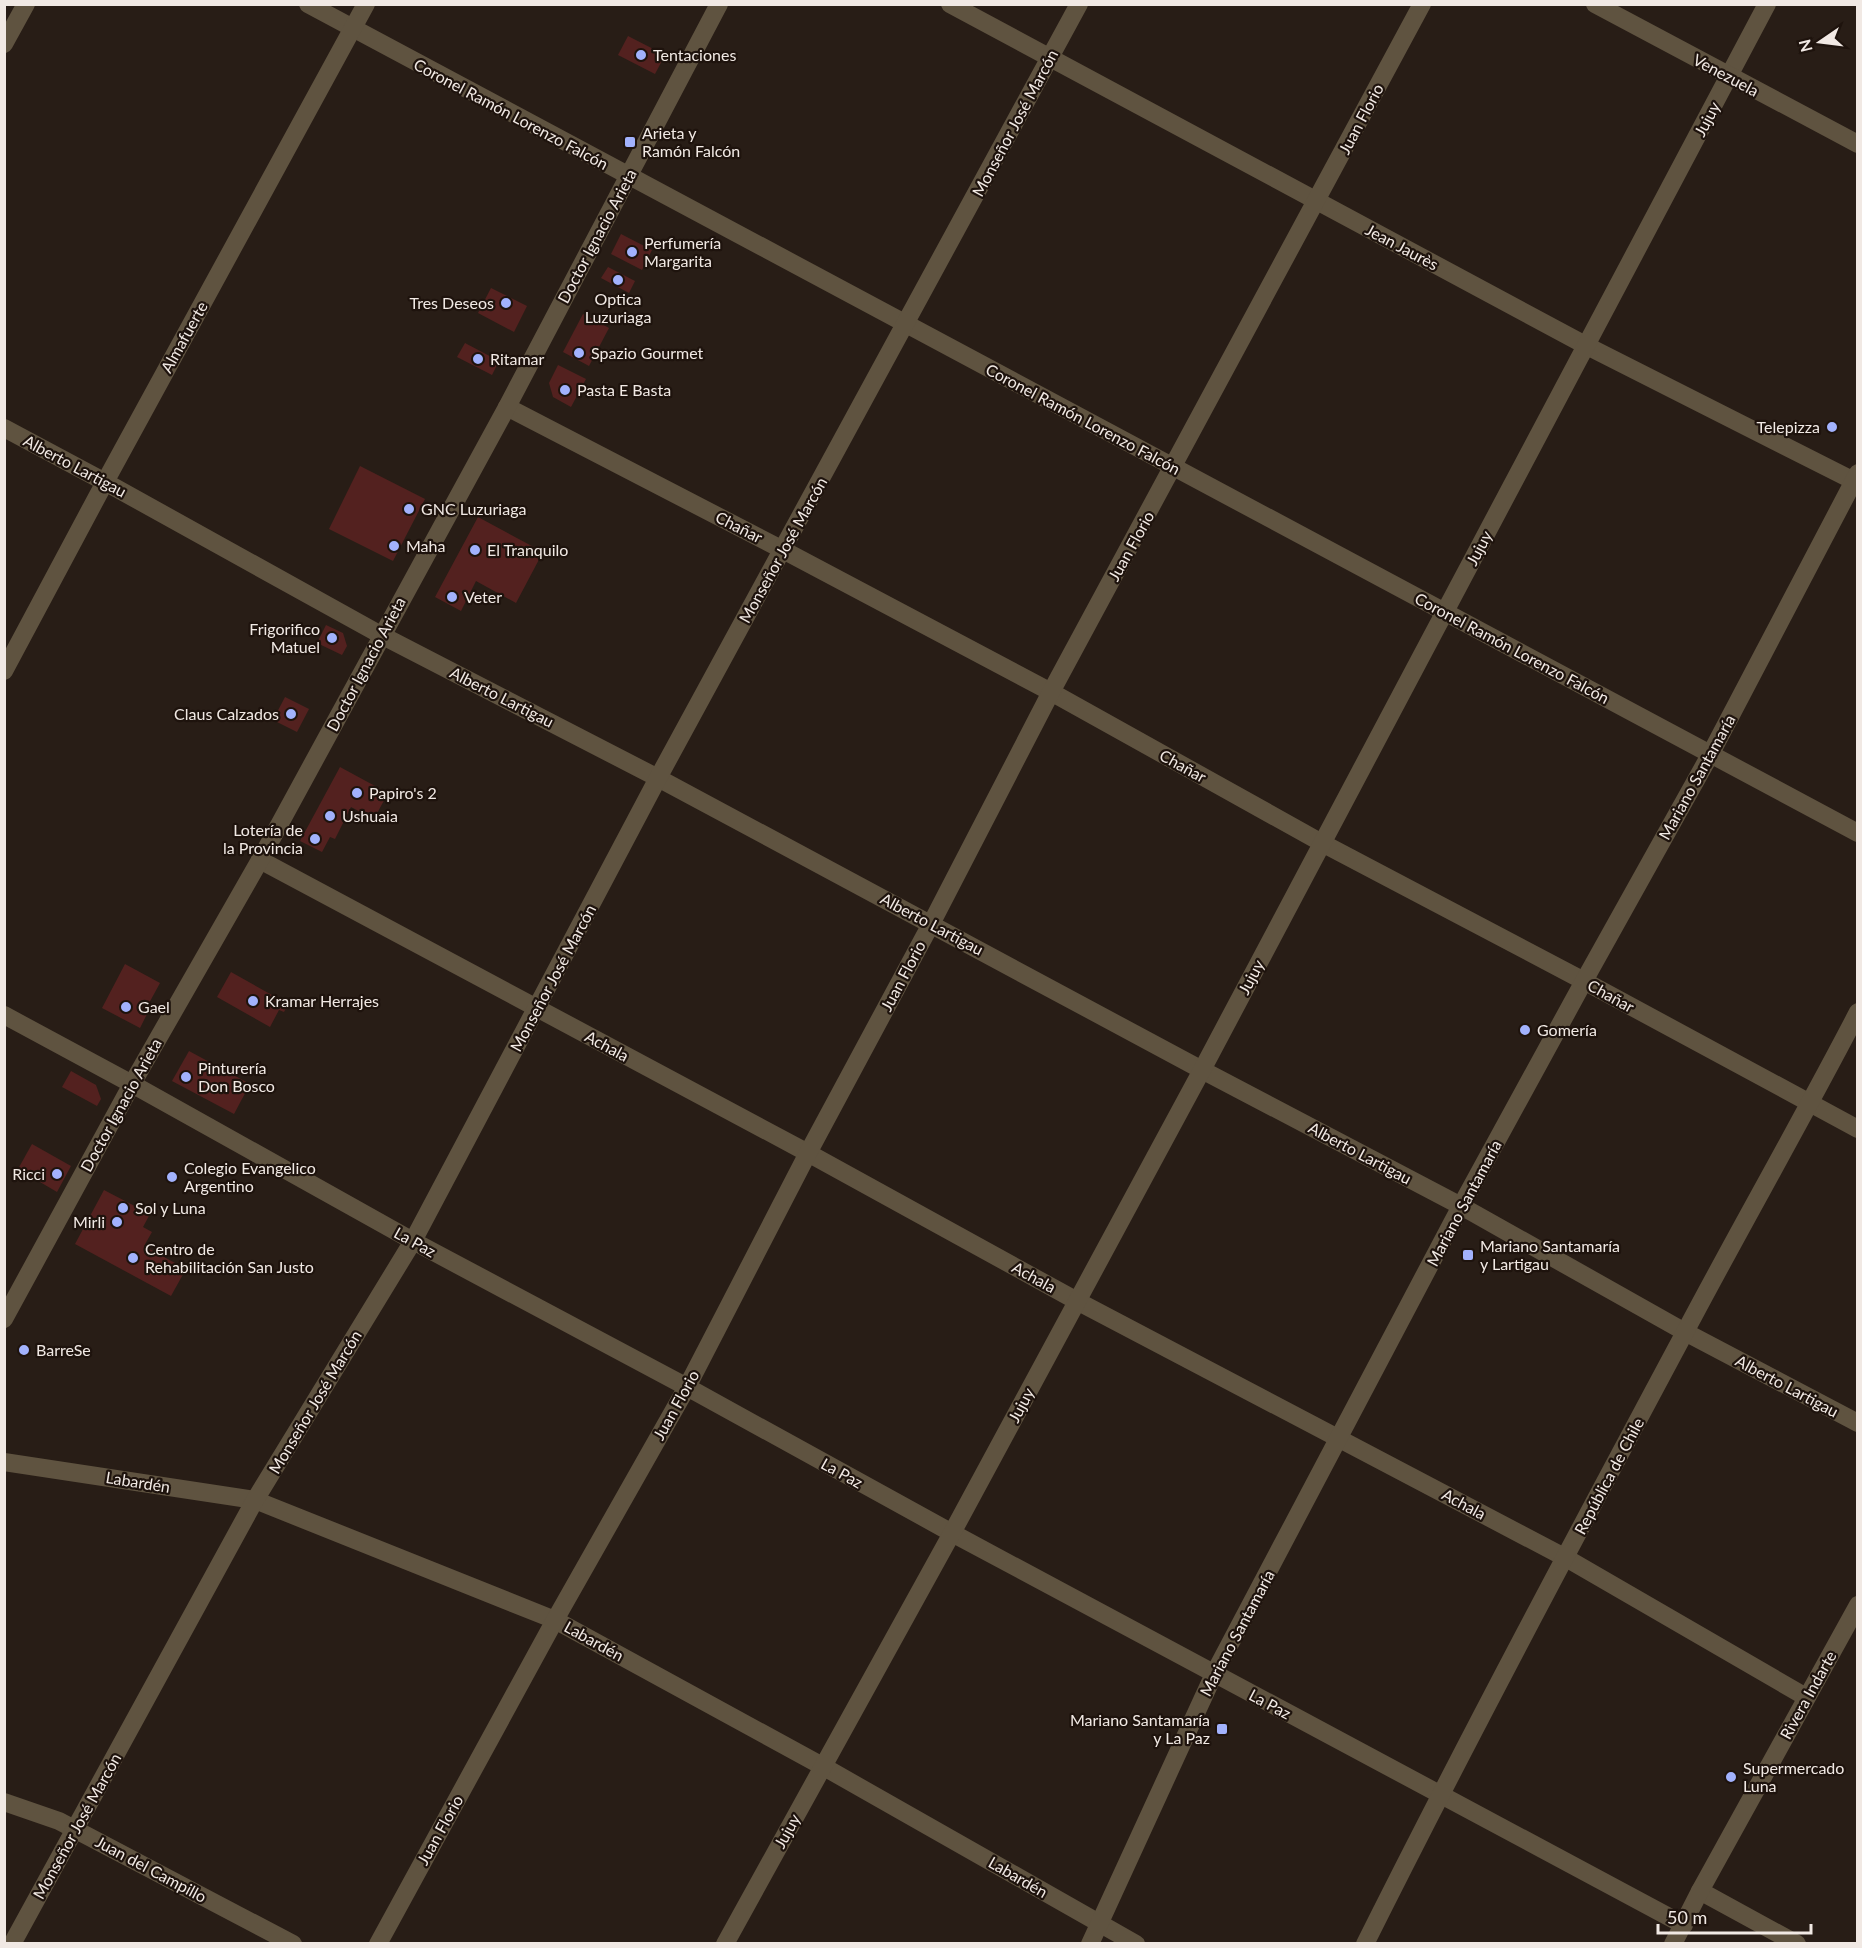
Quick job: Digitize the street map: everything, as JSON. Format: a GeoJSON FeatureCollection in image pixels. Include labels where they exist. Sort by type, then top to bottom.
{"type":"FeatureCollection","features":[{"type":"Feature","properties":{"kind":"street"},"geometry":{"type":"LineString","coordinates":[[4,44],[26,4]]}},
{"type":"Feature","properties":{"kind":"street","name":"Coronel Ramón Lorenzo Falcón"},"geometry":{"type":"LineString","coordinates":[[308,4],[1857,833]]}},
{"type":"Feature","properties":{"kind":"street","name":"Almafuerte"},"geometry":{"type":"LineString","coordinates":[[4,671],[366,4]]}},
{"type":"Feature","properties":{"kind":"street","name":"Doctor Ignacio Arieta"},"geometry":{"type":"LineString","coordinates":[[4,1319],[132,1084],[260,860],[507,407],[719,4]]}},
{"type":"Feature","properties":{"kind":"street","name":"Jean Jaurès"},"geometry":{"type":"LineString","coordinates":[[950,4],[1587,346],[1856,479]]}},
{"type":"Feature","properties":{"kind":"street","name":"Monseñor José Marcón"},"geometry":{"type":"LineString","coordinates":[[12,1944],[255,1500],[412,1241],[658,778],[1079,4]]}},
{"type":"Feature","properties":{"kind":"street","name":"Juan Florio"},"geometry":{"type":"LineString","coordinates":[[378,1944],[555,1620],[687,1387],[1051,692],[1422,4]]}},
{"type":"Feature","properties":{"kind":"street","name":"Venezuela"},"geometry":{"type":"LineString","coordinates":[[1595,4],[1857,144]]}},
{"type":"Feature","properties":{"kind":"street","name":"Jujuy"},"geometry":{"type":"LineString","coordinates":[[724,1944],[952,1533],[1202,1070],[1767,4]]}},
{"type":"Feature","properties":{"kind":"street","name":"Chañar"},"geometry":{"type":"LineString","coordinates":[[507,407],[1051,692],[1322,843],[1584,981],[1857,1129]]}},
{"type":"Feature","properties":{"kind":"street","name":"Alberto Lartigau"},"geometry":{"type":"LineString","coordinates":[[4,428],[381,635],[658,778],[1202,1070],[1461,1206],[1685,1332],[1857,1423]]}},
{"type":"Feature","properties":{"kind":"street","name":"Mariano Santamaría"},"geometry":{"type":"LineString","coordinates":[[1090,1944],[1214,1674],[1461,1206],[1710,755],[1856,479]]}},
{"type":"Feature","properties":{"kind":"street","name":"Achala"},"geometry":{"type":"LineString","coordinates":[[260,860],[808,1153],[1077,1300],[1566,1558],[1806,1697]]}},
{"type":"Feature","properties":{"kind":"street","name":"República de Chile"},"geometry":{"type":"LineString","coordinates":[[1365,1944],[1439,1796],[1685,1332],[1810,1104],[1857,1012]]}},
{"type":"Feature","properties":{"kind":"street","name":"La Paz"},"geometry":{"type":"LineString","coordinates":[[4,1015],[412,1241],[687,1387],[1439,1796],[1684,1925]]}},
{"type":"Feature","properties":{"kind":"street","name":"Labardén"},"geometry":{"type":"LineString","coordinates":[[4,1462],[255,1500],[555,1620],[824,1767],[1136,1944]]}},
{"type":"Feature","properties":{"kind":"street","name":"Rivera Indarte"},"geometry":{"type":"LineString","coordinates":[[1673,1944],[1857,1605]]}},
{"type":"Feature","properties":{"kind":"street","name":"Juan del Campillo"},"geometry":{"type":"LineString","coordinates":[[4,1802],[59,1821],[293,1944]]}},
{"type":"Feature","properties":{"kind":"street"},"geometry":{"type":"LineString","coordinates":[[1700,1892],[1797,1944]]}},
{"type":"Feature","properties":{"kind":"building","name":"Tentaciones"},"geometry":{"type":"Polygon","coordinates":[[[628,36],[665,55],[655,74],[618,55],[628,36]]]}},
{"type":"Feature","properties":{"kind":"building","name":"Perfumería Margarita"},"geometry":{"type":"Polygon","coordinates":[[[621,234],[652,250],[642,270],[611,254],[621,234]]]}},
{"type":"Feature","properties":{"kind":"building","name":"Optica Luzuriaga"},"geometry":{"type":"Polygon","coordinates":[[[608,267],[635,281],[629,293],[601,278],[608,267]]]}},
{"type":"Feature","properties":{"kind":"building"},"geometry":{"type":"Polygon","coordinates":[[[491,288],[527,306],[514,332],[478,313],[491,288]]]}},
{"type":"Feature","properties":{"kind":"building"},"geometry":{"type":"Polygon","coordinates":[[[583,314],[609,328],[589,366],[563,352],[583,314]]]}},
{"type":"Feature","properties":{"kind":"building","name":"Ritamar"},"geometry":{"type":"Polygon","coordinates":[[[465,343],[499,361],[492,375],[457,357],[465,343]]]}},
{"type":"Feature","properties":{"kind":"building","name":"Pasta E Basta"},"geometry":{"type":"Polygon","coordinates":[[[558,365],[586,379],[571,407],[553,397],[549,383],[558,365]]]}},
{"type":"Feature","properties":{"kind":"building"},"geometry":{"type":"Polygon","coordinates":[[[360,466],[425,499],[393,561],[329,529],[360,466]]]}},
{"type":"Feature","properties":{"kind":"building"},"geometry":{"type":"Polygon","coordinates":[[[478,517],[543,552],[516,603],[476,581],[461,611],[435,597],[478,517]]]}},
{"type":"Feature","properties":{"kind":"building","name":"Frigorifico Matuel"},"geometry":{"type":"Polygon","coordinates":[[[326,625],[343,633],[347,646],[342,655],[317,643],[326,625]]]}},
{"type":"Feature","properties":{"kind":"building","name":"Claus Calzados"},"geometry":{"type":"Polygon","coordinates":[[[285,697],[309,709],[297,732],[273,720],[285,697]]]}},
{"type":"Feature","properties":{"kind":"building"},"geometry":{"type":"Polygon","coordinates":[[[340,767],[388,793],[374,819],[351,807],[335,839],[330,837],[322,852],[300,841],[340,767]]]}},
{"type":"Feature","properties":{"kind":"building"},"geometry":{"type":"Polygon","coordinates":[[[125,964],[160,983],[148,1005],[151,1006],[140,1028],[102,1008],[125,964]]]}},
{"type":"Feature","properties":{"kind":"building","name":"Kramar Herrajes"},"geometry":{"type":"Polygon","coordinates":[[[231,972],[288,1004],[284,1012],[279,1010],[270,1027],[217,997],[231,972]]]}},
{"type":"Feature","properties":{"kind":"building"},"geometry":{"type":"Polygon","coordinates":[[[189,1051],[250,1084],[234,1114],[172,1081],[189,1051]]]}},
{"type":"Feature","properties":{"kind":"building"},"geometry":{"type":"Polygon","coordinates":[[[71,1071],[96,1085],[101,1099],[97,1106],[62,1087],[71,1071]]]}},
{"type":"Feature","properties":{"kind":"building"},"geometry":{"type":"Polygon","coordinates":[[[32,1144],[71,1166],[57,1192],[18,1169],[32,1144]]]}},
{"type":"Feature","properties":{"kind":"building","name":"Centro de Rehabilitación San Justo"},"geometry":{"type":"Polygon","coordinates":[[[104,1190],[150,1214],[143,1227],[152,1232],[144,1246],[186,1269],[171,1296],[75,1244],[104,1190]]]}},
{"type":"Feature","properties":{"kind":"place","name":"Tentaciones"},"geometry":{"type":"Point","coordinates":[641,55]}},
{"type":"Feature","properties":{"kind":"place","name":"Arieta y Ramón Falcón"},"geometry":{"type":"Point","coordinates":[630,142]}},
{"type":"Feature","properties":{"kind":"place","name":"Perfumería Margarita"},"geometry":{"type":"Point","coordinates":[632,252]}},
{"type":"Feature","properties":{"kind":"place","name":"Optica Luzuriaga"},"geometry":{"type":"Point","coordinates":[618,280]}},
{"type":"Feature","properties":{"kind":"place","name":"Tres Deseos"},"geometry":{"type":"Point","coordinates":[506,303]}},
{"type":"Feature","properties":{"kind":"place","name":"Spazio Gourmet"},"geometry":{"type":"Point","coordinates":[579,353]}},
{"type":"Feature","properties":{"kind":"place","name":"Ritamar"},"geometry":{"type":"Point","coordinates":[478,359]}},
{"type":"Feature","properties":{"kind":"place","name":"Pasta E Basta"},"geometry":{"type":"Point","coordinates":[565,390]}},
{"type":"Feature","properties":{"kind":"place","name":"Telepizza"},"geometry":{"type":"Point","coordinates":[1832,427]}},
{"type":"Feature","properties":{"kind":"place","name":"GNC Luzuriaga"},"geometry":{"type":"Point","coordinates":[409,509]}},
{"type":"Feature","properties":{"kind":"place","name":"Maha"},"geometry":{"type":"Point","coordinates":[394,546]}},
{"type":"Feature","properties":{"kind":"place","name":"El Tranquilo"},"geometry":{"type":"Point","coordinates":[475,550]}},
{"type":"Feature","properties":{"kind":"place","name":"Veter"},"geometry":{"type":"Point","coordinates":[452,597]}},
{"type":"Feature","properties":{"kind":"place","name":"Frigorifico Matuel"},"geometry":{"type":"Point","coordinates":[332,638]}},
{"type":"Feature","properties":{"kind":"place","name":"Claus Calzados"},"geometry":{"type":"Point","coordinates":[291,714]}},
{"type":"Feature","properties":{"kind":"place","name":"Papiro's 2"},"geometry":{"type":"Point","coordinates":[357,793]}},
{"type":"Feature","properties":{"kind":"place","name":"Ushuaia"},"geometry":{"type":"Point","coordinates":[330,816]}},
{"type":"Feature","properties":{"kind":"place","name":"Lotería de la Provincia"},"geometry":{"type":"Point","coordinates":[315,839]}},
{"type":"Feature","properties":{"kind":"place","name":"Kramar Herrajes"},"geometry":{"type":"Point","coordinates":[253,1001]}},
{"type":"Feature","properties":{"kind":"place","name":"Gael"},"geometry":{"type":"Point","coordinates":[126,1007]}},
{"type":"Feature","properties":{"kind":"place","name":"Gomería"},"geometry":{"type":"Point","coordinates":[1525,1030]}},
{"type":"Feature","properties":{"kind":"place","name":"Pinturería Don Bosco"},"geometry":{"type":"Point","coordinates":[186,1077]}},
{"type":"Feature","properties":{"kind":"place","name":"Ricci"},"geometry":{"type":"Point","coordinates":[57,1174]}},
{"type":"Feature","properties":{"kind":"place","name":"Colegio Evangelico Argentino"},"geometry":{"type":"Point","coordinates":[172,1177]}},
{"type":"Feature","properties":{"kind":"place","name":"Sol y Luna"},"geometry":{"type":"Point","coordinates":[123,1208]}},
{"type":"Feature","properties":{"kind":"place","name":"Mirli"},"geometry":{"type":"Point","coordinates":[117,1222]}},
{"type":"Feature","properties":{"kind":"place","name":"Mariano Santamaría y Lartigau"},"geometry":{"type":"Point","coordinates":[1468,1255]}},
{"type":"Feature","properties":{"kind":"place","name":"Centro de Rehabilitación San Justo"},"geometry":{"type":"Point","coordinates":[133,1258]}},
{"type":"Feature","properties":{"kind":"place","name":"BarreSe"},"geometry":{"type":"Point","coordinates":[24,1350]}},
{"type":"Feature","properties":{"kind":"place","name":"Mariano Santamaría y La Paz"},"geometry":{"type":"Point","coordinates":[1222,1729]}},
{"type":"Feature","properties":{"kind":"place","name":"Supermercado Luna"},"geometry":{"type":"Point","coordinates":[1731,1777]}}]}
